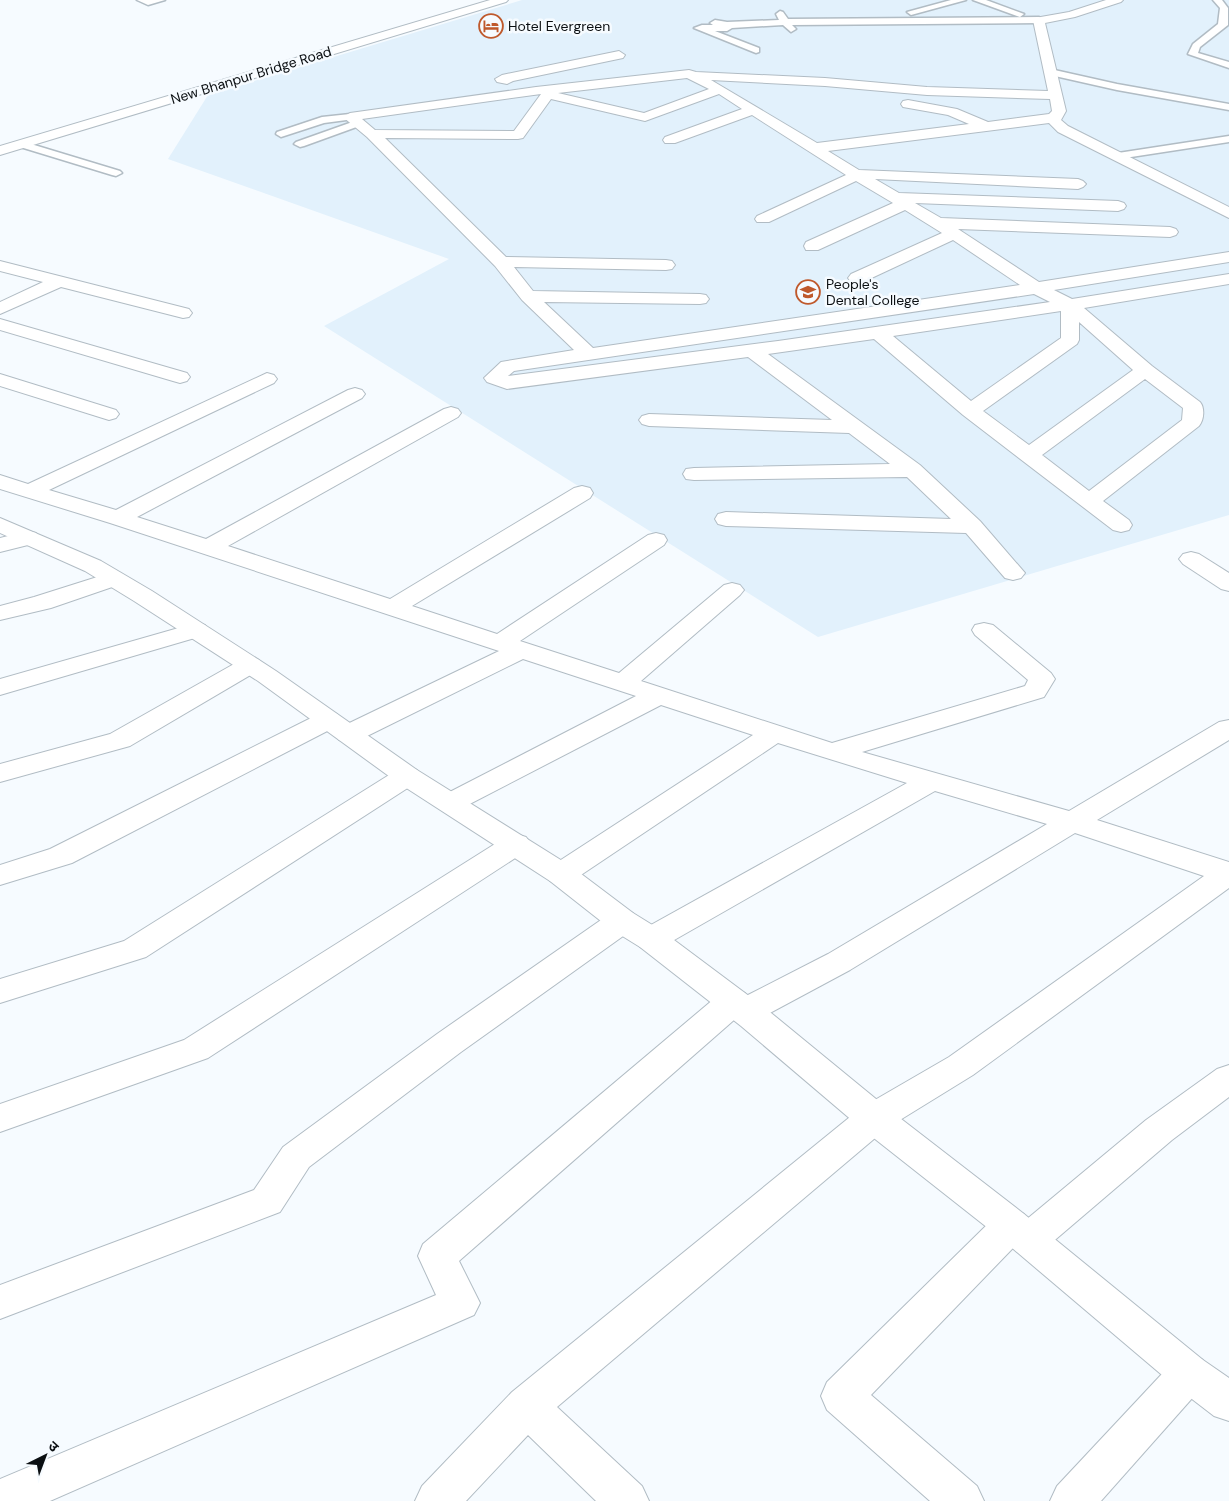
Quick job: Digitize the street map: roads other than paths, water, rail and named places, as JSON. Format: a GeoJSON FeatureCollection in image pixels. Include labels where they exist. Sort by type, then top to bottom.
{"type":"FeatureCollection","features":[{"type":"Feature","properties":{"kind":"street","name":"New Bhanpur Bridge Road"},"geometry":{"type":"LineString","coordinates":[[0,140],[470,0]]}},
{"type":"Feature","properties":{"kind":"street","name":"New Bhanpur Bridge Road"},"geometry":{"type":"LineString","coordinates":[[0,151],[502,0]]}},
{"type":"Feature","properties":{"kind":"street"},"geometry":{"type":"LineString","coordinates":[[814,148],[1053,118],[1059,111],[1039,20],[1071,15],[1117,0]]}},
{"type":"Feature","properties":{"kind":"street"},"geometry":{"type":"LineString","coordinates":[[619,55],[502,79],[542,93],[645,117],[726,93]]}},
{"type":"Feature","properties":{"kind":"street"},"geometry":{"type":"LineString","coordinates":[[354,120],[688,74],[760,80],[825,82],[928,91],[1055,95]]}},
{"type":"Feature","properties":{"kind":"street"},"geometry":{"type":"LineString","coordinates":[[688,74],[726,93],[756,104],[814,148],[856,175],[954,233],[1036,288],[1070,305],[1145,370],[1193,406],[1192,422],[1091,500]]}},
{"type":"Feature","properties":{"kind":"street"},"geometry":{"type":"LineString","coordinates":[[372,134],[518,135],[542,93]]}},
{"type":"Feature","properties":{"kind":"street"},"geometry":{"type":"LineString","coordinates":[[891,102],[952,112],[985,126]]}},
{"type":"Feature","properties":{"kind":"street"},"geometry":{"type":"LineString","coordinates":[[670,140],[756,104]]}},
{"type":"Feature","properties":{"kind":"street"},"geometry":{"type":"LineString","coordinates":[[1053,118],[1063,129],[1229,213]]}},
{"type":"Feature","properties":{"kind":"street"},"geometry":{"type":"LineString","coordinates":[[354,120],[372,134],[500,262],[528,296],[589,354]]}},
{"type":"Feature","properties":{"kind":"street"},"geometry":{"type":"LineString","coordinates":[[762,219],[856,175],[1078,184]]}},
{"type":"Feature","properties":{"kind":"street"},"geometry":{"type":"LineString","coordinates":[[812,246],[900,201],[1118,206]]}},
{"type":"Feature","properties":{"kind":"street"},"geometry":{"type":"LineString","coordinates":[[937,223],[1170,232]]}},
{"type":"Feature","properties":{"kind":"street"},"geometry":{"type":"LineString","coordinates":[[857,278],[954,233]]}},
{"type":"Feature","properties":{"kind":"street"},"geometry":{"type":"LineString","coordinates":[[1229,257],[1036,288],[508,366],[494,378],[507,383],[752,351],[1070,305],[1229,279]]}},
{"type":"Feature","properties":{"kind":"street"},"geometry":{"type":"LineString","coordinates":[[500,262],[666,265]]}},
{"type":"Feature","properties":{"kind":"street"},"geometry":{"type":"LineString","coordinates":[[0,266],[183,313]]}},
{"type":"Feature","properties":{"kind":"street"},"geometry":{"type":"LineString","coordinates":[[0,309],[58,282]]}},
{"type":"Feature","properties":{"kind":"street"},"geometry":{"type":"LineString","coordinates":[[528,296],[700,299]]}},
{"type":"Feature","properties":{"kind":"street"},"geometry":{"type":"LineString","coordinates":[[970,411],[1070,340],[1070,305]]}},
{"type":"Feature","properties":{"kind":"street"},"geometry":{"type":"LineString","coordinates":[[0,324],[180,378]]}},
{"type":"Feature","properties":{"kind":"street"},"geometry":{"type":"LineString","coordinates":[[878,333],[970,411],[1121,524]]}},
{"type":"Feature","properties":{"kind":"street"},"geometry":{"type":"LineString","coordinates":[[752,351],[912,470],[972,526],[1013,573]]}},
{"type":"Feature","properties":{"kind":"street"},"geometry":{"type":"LineString","coordinates":[[1029,455],[1145,370]]}},
{"type":"Feature","properties":{"kind":"street"},"geometry":{"type":"LineString","coordinates":[[30,491],[267,379]]}},
{"type":"Feature","properties":{"kind":"street"},"geometry":{"type":"LineString","coordinates":[[0,380],[109,414]]}},
{"type":"Feature","properties":{"kind":"street"},"geometry":{"type":"LineString","coordinates":[[118,518],[355,394]]}},
{"type":"Feature","properties":{"kind":"street"},"geometry":{"type":"LineString","coordinates":[[208,548],[451,413]]}},
{"type":"Feature","properties":{"kind":"street"},"geometry":{"type":"LineString","coordinates":[[650,420],[854,427]]}},
{"type":"Feature","properties":{"kind":"street"},"geometry":{"type":"LineString","coordinates":[[694,474],[912,470]]}},
{"type":"Feature","properties":{"kind":"street"},"geometry":{"type":"LineString","coordinates":[[0,482],[118,518],[832,752],[1072,822],[1229,873]]}},
{"type":"Feature","properties":{"kind":"street"},"geometry":{"type":"LineString","coordinates":[[392,608],[582,494]]}},
{"type":"Feature","properties":{"kind":"street"},"geometry":{"type":"LineString","coordinates":[[726,519],[972,526]]}},
{"type":"Feature","properties":{"kind":"street"},"geometry":{"type":"LineString","coordinates":[[0,525],[93,566],[114,578],[250,665],[407,776],[516,844],[560,874],[622,921],[651,939],[739,1006],[874,1118],[1217,1390],[1072,1501]]}},
{"type":"Feature","properties":{"kind":"street"},"geometry":{"type":"LineString","coordinates":[[0,545],[28,538]]}},
{"type":"Feature","properties":{"kind":"street"},"geometry":{"type":"LineString","coordinates":[[0,875],[61,856],[511,647],[656,540]]}},
{"type":"Feature","properties":{"kind":"street"},"geometry":{"type":"LineString","coordinates":[[1191,560],[1229,584]]}},
{"type":"Feature","properties":{"kind":"street"},"geometry":{"type":"LineString","coordinates":[[0,613],[42,603],[114,578]]}},
{"type":"Feature","properties":{"kind":"street"},"geometry":{"type":"LineString","coordinates":[[623,684],[732,590]]}},
{"type":"Feature","properties":{"kind":"street"},"geometry":{"type":"LineString","coordinates":[[0,687],[196,630]]}},
{"type":"Feature","properties":{"kind":"street"},"geometry":{"type":"LineString","coordinates":[[832,752],[1035,691],[1042,679],[984,630]]}},
{"type":"Feature","properties":{"kind":"street"},"geometry":{"type":"LineString","coordinates":[[0,773],[120,740],[250,665]]}},
{"type":"Feature","properties":{"kind":"street"},"geometry":{"type":"LineString","coordinates":[[450,803],[658,695]]}},
{"type":"Feature","properties":{"kind":"street"},"geometry":{"type":"LineString","coordinates":[[0,1501],[460,1303],[437,1256],[739,1006],[839,962],[1229,728]]}},
{"type":"Feature","properties":{"kind":"street"},"geometry":{"type":"LineString","coordinates":[[560,874],[776,733]]}},
{"type":"Feature","properties":{"kind":"street"},"geometry":{"type":"LineString","coordinates":[[0,991],[135,949],[407,776]]}},
{"type":"Feature","properties":{"kind":"street"},"geometry":{"type":"LineString","coordinates":[[651,939],[932,781]]}},
{"type":"Feature","properties":{"kind":"street"},"geometry":{"type":"LineString","coordinates":[[0,1118],[196,1050],[516,844]]}},
{"type":"Feature","properties":{"kind":"street"},"geometry":{"type":"LineString","coordinates":[[437,1501],[527,1406],[874,1118],[961,1066],[1229,873]]}},
{"type":"Feature","properties":{"kind":"street"},"geometry":{"type":"LineString","coordinates":[[0,1302],[267,1201],[296,1157],[449,1043],[622,921]]}},
{"type":"Feature","properties":{"kind":"street"},"geometry":{"type":"LineString","coordinates":[[962,1501],[842,1396],[1020,1233],[1229,1078]]}},
{"type":"Feature","properties":{"kind":"street"},"geometry":{"type":"LineString","coordinates":[[527,1406],[627,1501]]}},
{"type":"Feature","properties":{"kind":"lane"},"geometry":{"type":"LineString","coordinates":[[141,0],[148,2],[161,0]]}},
{"type":"Feature","properties":{"kind":"lane"},"geometry":{"type":"LineString","coordinates":[[903,14],[962,0]]}},
{"type":"Feature","properties":{"kind":"lane"},"geometry":{"type":"LineString","coordinates":[[977,0],[1039,20]]}},
{"type":"Feature","properties":{"kind":"lane"},"geometry":{"type":"LineString","coordinates":[[1217,0],[1224,8],[1223,25],[1196,46],[1193,54],[1229,65]]}},
{"type":"Feature","properties":{"kind":"lane"},"geometry":{"type":"LineString","coordinates":[[928,8],[967,20]]}},
{"type":"Feature","properties":{"kind":"lane"},"geometry":{"type":"LineString","coordinates":[[756,50],[699,28],[722,29],[727,28],[727,25],[785,22],[1039,20]]}},
{"type":"Feature","properties":{"kind":"lane"},"geometry":{"type":"LineString","coordinates":[[1050,72],[1116,87],[1229,107]]}},
{"type":"Feature","properties":{"kind":"lane"},"geometry":{"type":"LineString","coordinates":[[281,134],[322,120],[354,120]]}},
{"type":"Feature","properties":{"kind":"lane"},"geometry":{"type":"LineString","coordinates":[[300,144],[354,120]]}},
{"type":"Feature","properties":{"kind":"lane"},"geometry":{"type":"LineString","coordinates":[[1118,156],[1229,139]]}},
{"type":"Feature","properties":{"kind":"lane"},"geometry":{"type":"LineString","coordinates":[[21,144],[116,174]]}},
{"type":"Feature","properties":{"kind":"place","name":"Hotel Evergreen"},"geometry":{"type":"Point","coordinates":[491,26]}},
{"type":"Feature","properties":{"kind":"place","name":"People's Dental College"},"geometry":{"type":"Point","coordinates":[808,292]}}]}
